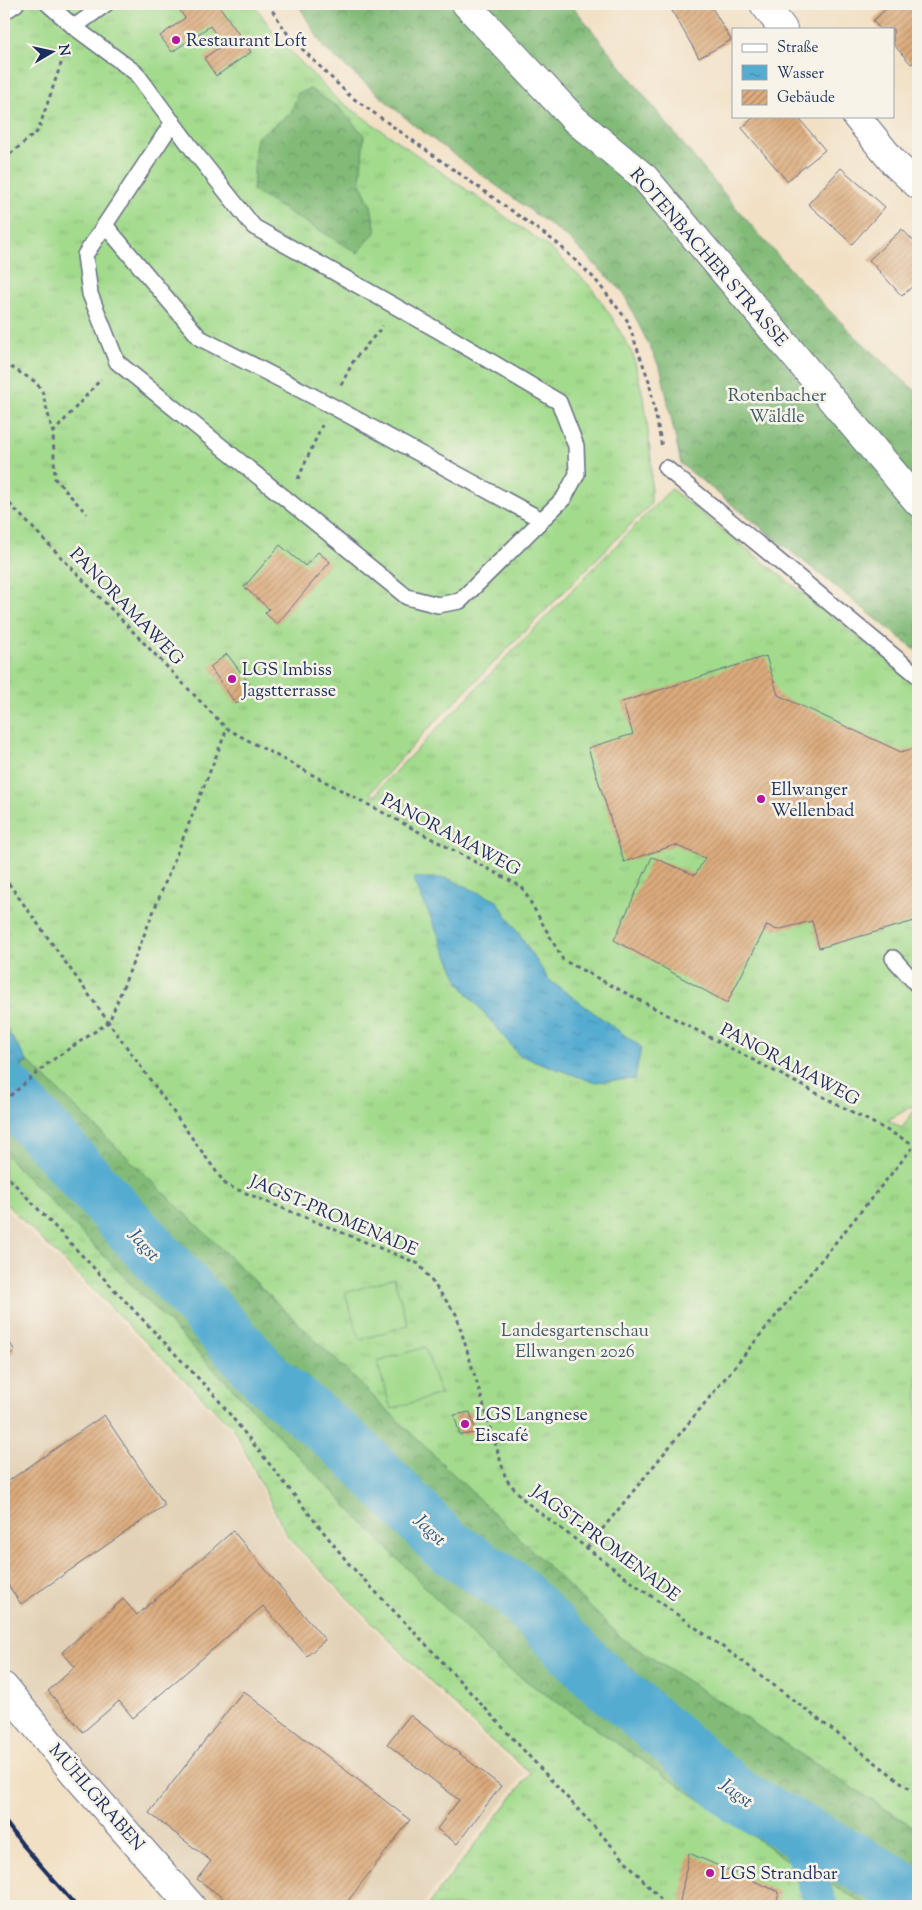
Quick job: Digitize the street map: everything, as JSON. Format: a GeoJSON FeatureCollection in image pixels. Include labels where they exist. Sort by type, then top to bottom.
{"type":"FeatureCollection","features":[{"type":"Feature","properties":{"kind":"street","name":"ROTENBACHER STRASSE"},"geometry":{"type":"LineString","coordinates":[[466,4],[575,120],[645,178],[918,502]]}},
{"type":"Feature","properties":{"kind":"street"},"geometry":{"type":"LineString","coordinates":[[764,4],[782,28]]}},
{"type":"Feature","properties":{"kind":"street"},"geometry":{"type":"LineString","coordinates":[[858,118],[894,162],[918,186]]}},
{"type":"Feature","properties":{"kind":"street","name":"MÜHLGRABEN"},"geometry":{"type":"LineString","coordinates":[[4,1687],[75,1774],[191,1906]]}},
{"type":"Feature","properties":{"kind":"lane"},"geometry":{"type":"LineString","coordinates":[[4,12],[16,4]]}},
{"type":"Feature","properties":{"kind":"lane"},"geometry":{"type":"LineString","coordinates":[[48,4],[74,27],[136,73],[254,227],[441,332],[558,402],[576,446],[577,474],[564,498],[460,601],[438,605],[407,597],[117,362],[90,294],[85,254],[173,122]]}},
{"type":"Feature","properties":{"kind":"lane"},"geometry":{"type":"LineString","coordinates":[[74,27],[106,4]]}},
{"type":"Feature","properties":{"kind":"lane"},"geometry":{"type":"LineString","coordinates":[[105,225],[200,338],[330,405],[542,520]]}},
{"type":"Feature","properties":{"kind":"lane"},"geometry":{"type":"LineString","coordinates":[[666,468],[918,676]]}},
{"type":"Feature","properties":{"kind":"lane"},"geometry":{"type":"LineString","coordinates":[[893,958],[918,986]]}},
{"type":"Feature","properties":{"kind":"path"},"geometry":{"type":"LineString","coordinates":[[268,4],[289,36],[350,96],[557,243],[594,278],[627,320],[649,381],[666,468]]}},
{"type":"Feature","properties":{"kind":"path"},"geometry":{"type":"LineString","coordinates":[[4,159],[38,131],[74,27]]}},
{"type":"Feature","properties":{"kind":"path"},"geometry":{"type":"LineString","coordinates":[[53,433],[117,362]]}},
{"type":"Feature","properties":{"kind":"path"},"geometry":{"type":"LineString","coordinates":[[4,363],[36,382],[42,391],[53,433],[55,479],[87,514]]}},
{"type":"Feature","properties":{"kind":"path","name":"PANORAMAWEG"},"geometry":{"type":"LineString","coordinates":[[4,498],[227,729],[522,887],[563,960],[915,1145]]}},
{"type":"Feature","properties":{"kind":"path"},"geometry":{"type":"LineString","coordinates":[[4,1100],[51,1061],[109,1022],[227,729]]}},
{"type":"Feature","properties":{"kind":"path","name":"JAGST-PROMENADE"},"geometry":{"type":"LineString","coordinates":[[4,877],[226,1184],[418,1264],[456,1314],[506,1479],[526,1502],[742,1660],[918,1794]]}},
{"type":"Feature","properties":{"kind":"path"},"geometry":{"type":"LineString","coordinates":[[587,1548],[918,1141]]}},
{"type":"Feature","properties":{"kind":"path"},"geometry":{"type":"LineString","coordinates":[[4,1173],[216,1397],[349,1564],[436,1655],[667,1906]]}},
{"type":"Feature","properties":{"kind":"shaded area"},"geometry":{"type":"Polygon","coordinates":[[[4,1208],[231,1430],[287,1541],[480,1736],[525,1773],[421,1906],[204,1906],[4,1673],[4,1208]]]}},
{"type":"Feature","properties":{"kind":"green space","name":"Landesgartenschau Ellwangen 2026"},"geometry":{"type":"Polygon","coordinates":[[[4,4],[254,4],[278,39],[337,99],[550,248],[591,287],[613,319],[633,355],[645,404],[651,459],[651,504],[423,734],[370,793],[376,796],[382,785],[671,489],[918,684],[918,1103],[888,1120],[902,1128],[918,1105],[918,1906],[427,1906],[531,1773],[483,1734],[289,1539],[233,1428],[4,1202],[4,4]]]}},
{"type":"Feature","properties":{"kind":"green space","name":"Rotenbacher Wäldle"},"geometry":{"type":"Polygon","coordinates":[[[298,4],[571,4],[694,157],[778,256],[869,350],[918,393],[918,652],[681,464],[661,370],[623,292],[568,238],[415,126],[324,48],[298,4]]]}},
{"type":"Feature","properties":{"kind":"green space"},"geometry":{"type":"Polygon","coordinates":[[[310,89],[339,108],[364,135],[360,183],[371,206],[376,231],[358,253],[253,191],[256,138],[291,113],[298,93],[310,89]]]}},
{"type":"Feature","properties":{"kind":"green space"},"geometry":{"type":"Polygon","coordinates":[[[28,1061],[624,1640],[918,1830],[918,1906],[869,1906],[789,1861],[497,1661],[4,1153],[4,1081],[28,1061]]]}},
{"type":"Feature","properties":{"kind":"green space"},"geometry":{"type":"Polygon","coordinates":[[[394,1278],[408,1325],[360,1340],[345,1293],[394,1278]]]}},
{"type":"Feature","properties":{"kind":"green space"},"geometry":{"type":"Polygon","coordinates":[[[425,1347],[440,1394],[391,1409],[377,1362],[425,1347]]]}},
{"type":"Feature","properties":{"kind":"water"},"geometry":{"type":"Polygon","coordinates":[[[413,878],[447,878],[497,901],[549,980],[641,1047],[635,1079],[593,1082],[519,1055],[460,984],[413,878]]]}},
{"type":"Feature","properties":{"kind":"water"},"geometry":{"type":"Polygon","coordinates":[[[4,1025],[27,1061],[4,1081],[4,1025]]]}},
{"type":"Feature","properties":{"kind":"building","name":"Restaurant Loft"},"geometry":{"type":"Polygon","coordinates":[[[175,4],[218,4],[251,52],[216,76],[204,58],[223,45],[210,26],[172,52],[160,36],[185,18],[175,4]]]}},
{"type":"Feature","properties":{"kind":"building"},"geometry":{"type":"Polygon","coordinates":[[[680,4],[710,4],[731,40],[699,58],[671,9],[680,4]]]}},
{"type":"Feature","properties":{"kind":"building"},"geometry":{"type":"Polygon","coordinates":[[[891,4],[911,4],[918,12],[918,58],[911,64],[894,45],[894,28],[879,28],[873,21],[891,4]]]}},
{"type":"Feature","properties":{"kind":"building"},"geometry":{"type":"Polygon","coordinates":[[[753,118],[799,118],[825,150],[787,181],[742,128],[753,118]]]}},
{"type":"Feature","properties":{"kind":"building"},"geometry":{"type":"Polygon","coordinates":[[[841,168],[885,207],[852,244],[808,204],[841,168]]]}},
{"type":"Feature","properties":{"kind":"building"},"geometry":{"type":"Polygon","coordinates":[[[902,229],[918,246],[918,281],[902,296],[869,260],[902,229]]]}},
{"type":"Feature","properties":{"kind":"building"},"geometry":{"type":"Polygon","coordinates":[[[280,545],[305,566],[318,552],[330,562],[277,624],[265,613],[269,609],[244,587],[280,545]]]}},
{"type":"Feature","properties":{"kind":"building","name":"LGS Imbiss Jagstterrasse"},"geometry":{"type":"Polygon","coordinates":[[[227,654],[255,691],[236,704],[210,667],[227,654]]]}},
{"type":"Feature","properties":{"kind":"building","name":"Ellwanger Wellenbad"},"geometry":{"type":"Polygon","coordinates":[[[766,656],[778,695],[901,752],[918,747],[918,920],[819,948],[812,921],[777,930],[767,925],[727,1003],[614,940],[652,857],[695,875],[705,858],[675,845],[624,862],[588,748],[633,734],[622,702],[766,656]]]}},
{"type":"Feature","properties":{"kind":"building"},"geometry":{"type":"Polygon","coordinates":[[[4,1334],[15,1351],[4,1358],[4,1334]]]}},
{"type":"Feature","properties":{"kind":"building","name":"LGS Langnese Eiscafé"},"geometry":{"type":"Polygon","coordinates":[[[470,1412],[476,1433],[460,1435],[454,1415],[470,1412]]]}},
{"type":"Feature","properties":{"kind":"building"},"geometry":{"type":"Polygon","coordinates":[[[104,1415],[165,1505],[21,1604],[4,1579],[4,1484],[104,1415]]]}},
{"type":"Feature","properties":{"kind":"building"},"geometry":{"type":"Polygon","coordinates":[[[233,1531],[325,1640],[307,1656],[263,1606],[133,1718],[119,1701],[83,1732],[48,1691],[75,1667],[62,1652],[123,1599],[137,1615],[233,1531]]]}},
{"type":"Feature","properties":{"kind":"building"},"geometry":{"type":"Polygon","coordinates":[[[243,1691],[410,1820],[344,1906],[234,1906],[197,1879],[211,1861],[149,1813],[243,1691]]]}},
{"type":"Feature","properties":{"kind":"building"},"geometry":{"type":"Polygon","coordinates":[[[410,1715],[501,1786],[457,1844],[437,1829],[459,1800],[387,1744],[410,1715]]]}},
{"type":"Feature","properties":{"kind":"building","name":"LGS Strandbar"},"geometry":{"type":"Polygon","coordinates":[[[689,1853],[779,1892],[776,1906],[689,1906],[680,1902],[689,1853]]]}},
{"type":"Feature","properties":{"kind":"waterway","name":"Jagst"},"geometry":{"type":"LineString","coordinates":[[4,1088],[269,1380],[355,1452],[445,1544],[513,1589],[598,1676],[739,1797],[894,1883],[918,1899]]}},
{"type":"Feature","properties":{"kind":"waterway","name":"MÜHLGRABEN"},"geometry":{"type":"LineString","coordinates":[[792,1826],[822,1906]]}},
{"type":"Feature","properties":{"kind":"railway"},"geometry":{"type":"LineString","coordinates":[[4,1820],[22,1844],[76,1906]]}},
{"type":"Feature","properties":{"kind":"place","name":"Restaurant Loft"},"geometry":{"type":"Point","coordinates":[176,40]}},
{"type":"Feature","properties":{"kind":"place","name":"LGS Imbiss Jagstterrasse"},"geometry":{"type":"Point","coordinates":[232,679]}},
{"type":"Feature","properties":{"kind":"place","name":"Ellwanger Wellenbad"},"geometry":{"type":"Point","coordinates":[761,799]}},
{"type":"Feature","properties":{"kind":"place","name":"LGS Langnese Eiscafé"},"geometry":{"type":"Point","coordinates":[465,1424]}},
{"type":"Feature","properties":{"kind":"place","name":"LGS Strandbar"},"geometry":{"type":"Point","coordinates":[710,1873]}}]}
